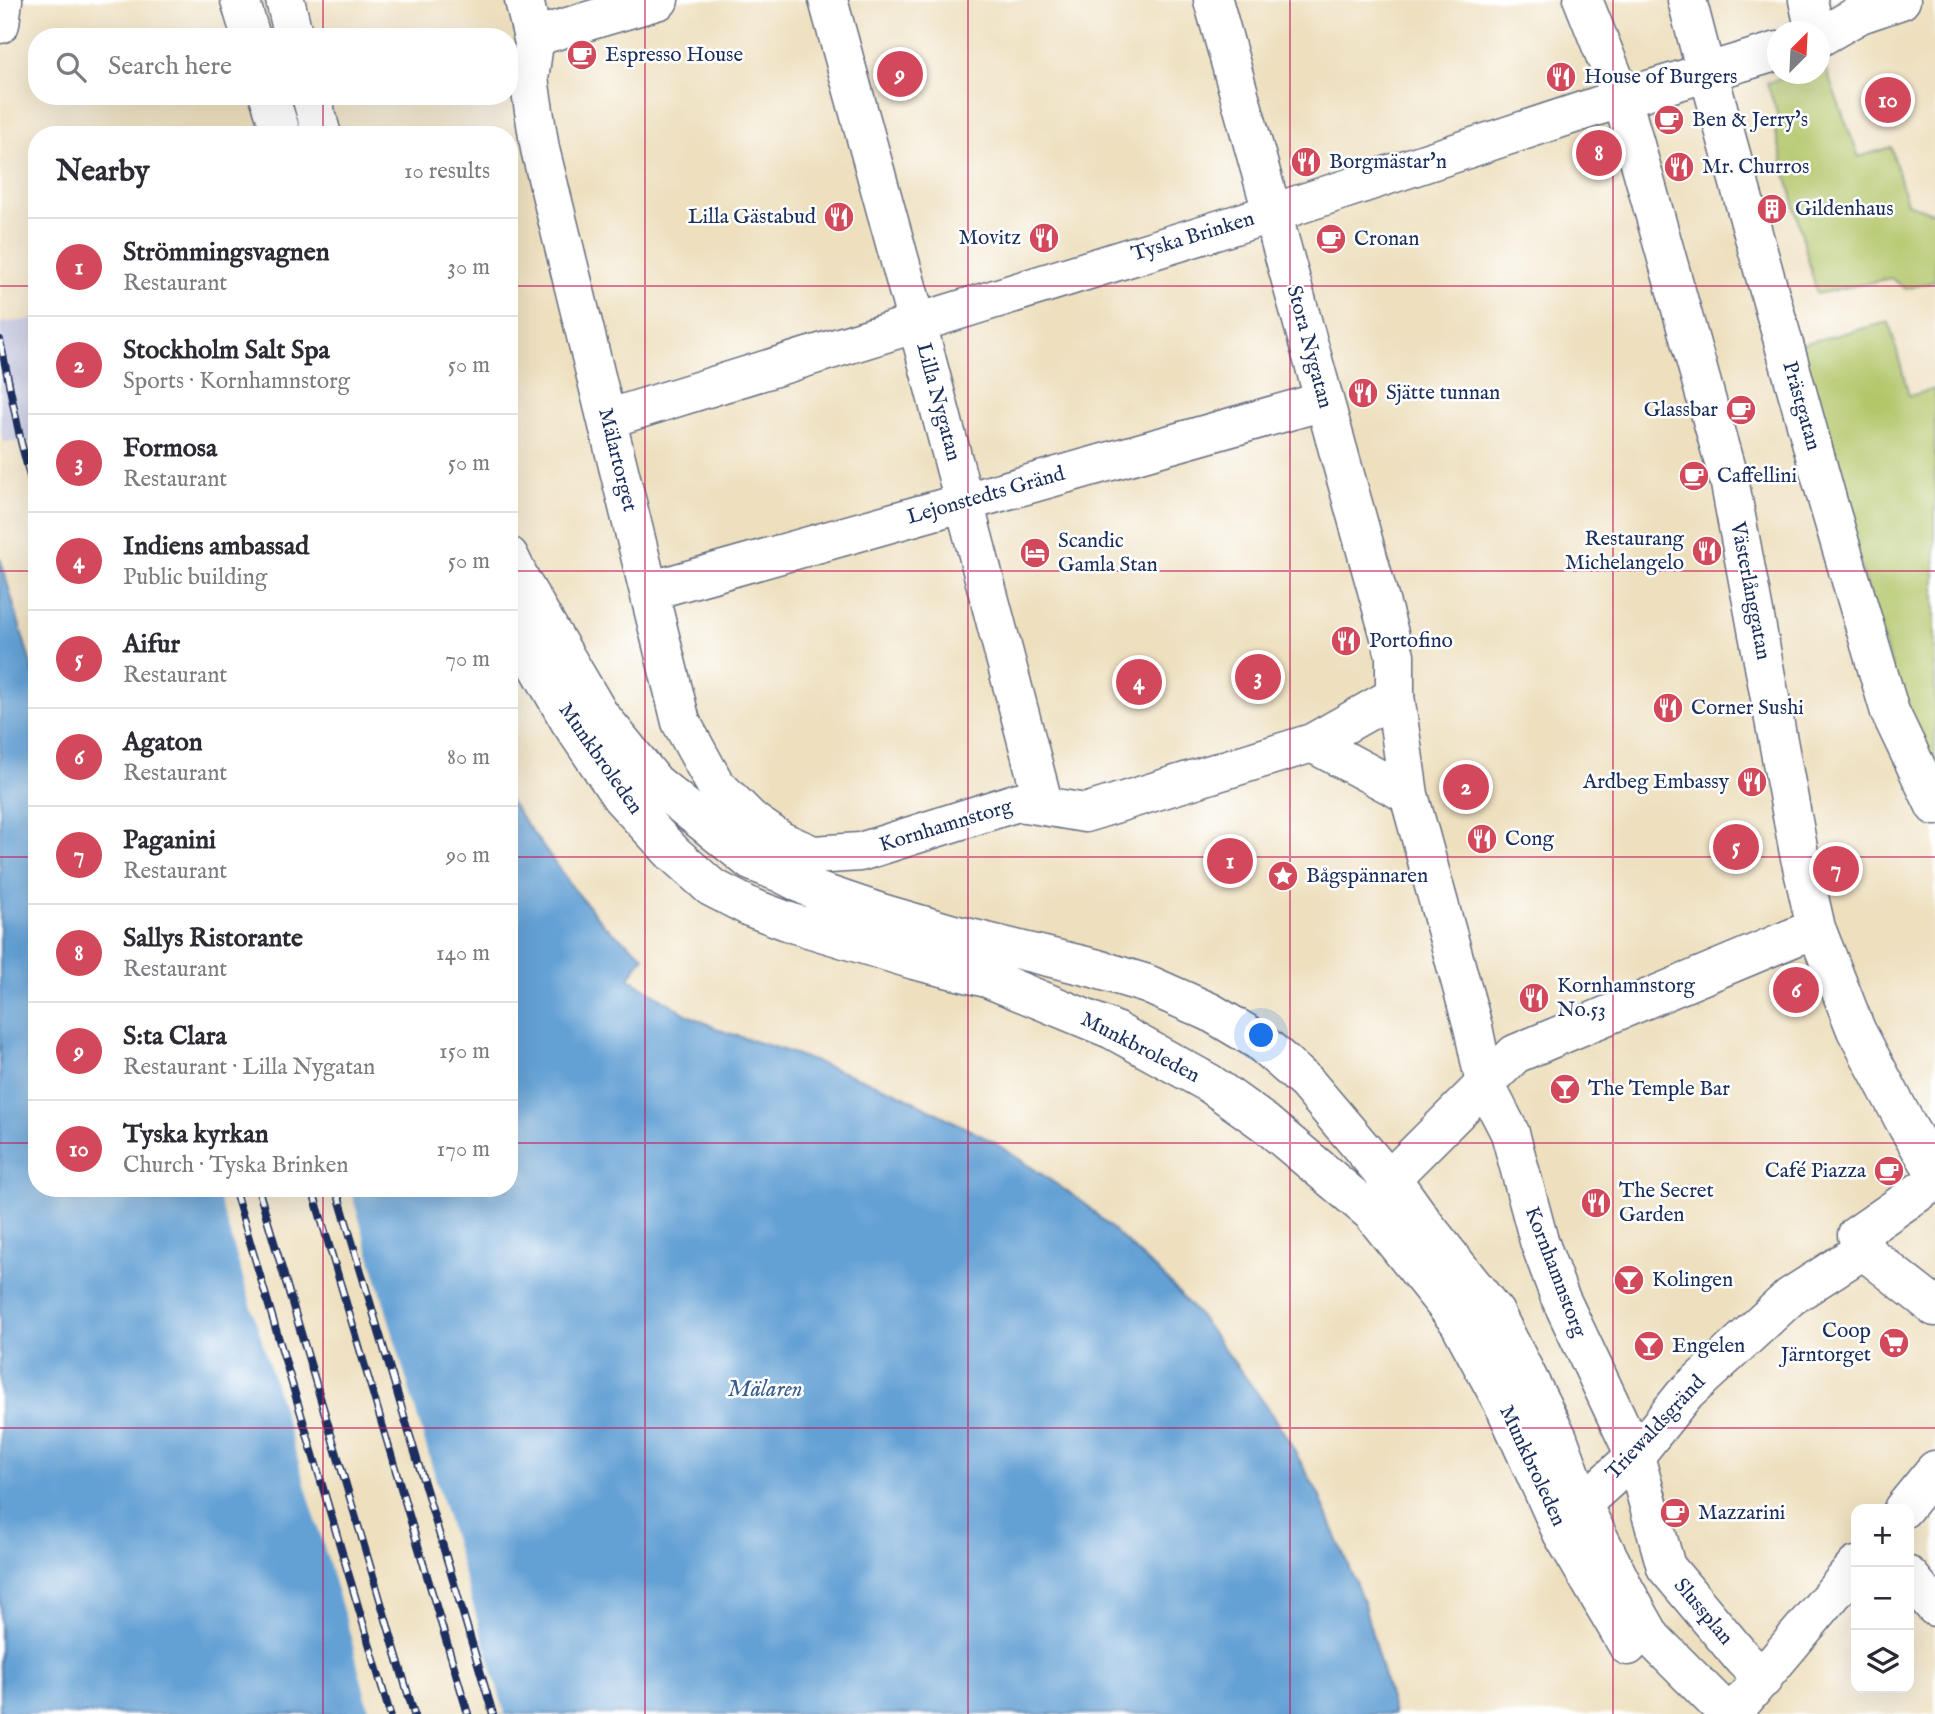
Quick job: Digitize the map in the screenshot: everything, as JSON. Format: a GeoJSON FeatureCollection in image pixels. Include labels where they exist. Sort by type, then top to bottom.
{"type":"FeatureCollection","features":[{"type":"Feature","properties":{"kind":"main road"},"geometry":{"type":"LineString","coordinates":[[0,24],[3,0]]}},
{"type":"Feature","properties":{"kind":"main road"},"geometry":{"type":"LineString","coordinates":[[240,0],[248,28]]}},
{"type":"Feature","properties":{"kind":"main road"},"geometry":{"type":"LineString","coordinates":[[285,0],[291,28]]}},
{"type":"Feature","properties":{"kind":"main road"},"geometry":{"type":"LineString","coordinates":[[524,0],[534,43],[544,34],[659,0]]}},
{"type":"Feature","properties":{"kind":"main road","name":"Lilla Nygatan"},"geometry":{"type":"LineString","coordinates":[[828,0],[917,323],[1044,806]]}},
{"type":"Feature","properties":{"kind":"main road","name":"Stora Nygatan"},"geometry":{"type":"LineString","coordinates":[[1213,0],[1395,655],[1395,696]]}},
{"type":"Feature","properties":{"kind":"main road","name":"Västerlånggatan"},"geometry":{"type":"LineString","coordinates":[[1583,0],[1622,98],[1730,484],[1799,853],[1816,929],[1856,1030],[1907,1126],[1935,1172]]}},
{"type":"Feature","properties":{"kind":"main road","name":"Prästgatan"},"geometry":{"type":"LineString","coordinates":[[1687,0],[1829,506],[1890,712],[1935,806]]}},
{"type":"Feature","properties":{"kind":"main road"},"geometry":{"type":"LineString","coordinates":[[1808,0],[1813,21]]}},
{"type":"Feature","properties":{"kind":"main road"},"geometry":{"type":"LineString","coordinates":[[1830,31],[1860,14],[1901,0]]}},
{"type":"Feature","properties":{"kind":"main road","name":"Mälartorget"},"geometry":{"type":"LineString","coordinates":[[534,43],[529,79],[540,149],[681,722],[715,784],[752,821],[781,841]]}},
{"type":"Feature","properties":{"kind":"main road","name":"Tyska Brinken"},"geometry":{"type":"LineString","coordinates":[[607,418],[1273,213],[1622,98],[1767,54]]}},
{"type":"Feature","properties":{"kind":"main road"},"geometry":{"type":"LineString","coordinates":[[272,105],[279,126]]}},
{"type":"Feature","properties":{"kind":"main road"},"geometry":{"type":"LineString","coordinates":[[314,105],[319,126]]}},
{"type":"Feature","properties":{"kind":"main road","name":"Lejonstedts Gränd"},"geometry":{"type":"LineString","coordinates":[[649,590],[1324,401]]}},
{"type":"Feature","properties":{"kind":"main road","name":"Munkbroleden"},"geometry":{"type":"LineString","coordinates":[[518,573],[599,714],[654,783],[751,861],[816,891],[881,913],[1147,984],[1210,1012],[1259,1041],[1306,1082],[1400,1190],[1495,1313],[1558,1438],[1582,1504]]}},
{"type":"Feature","properties":{"kind":"main road","name":"Munkbroleden"},"geometry":{"type":"LineString","coordinates":[[518,631],[569,720],[621,797],[673,853],[711,887],[752,908],[796,925],[914,960],[987,978],[1113,1030],[1209,1083],[1265,1124],[1371,1212],[1459,1322],[1506,1409],[1562,1533],[1608,1614],[1633,1653],[1691,1714]]}},
{"type":"Feature","properties":{"kind":"main road","name":"Kornhamnstorg"},"geometry":{"type":"LineString","coordinates":[[781,841],[813,855],[860,852],[1018,802],[1085,813],[1312,743],[1395,696],[1409,795],[1473,1027],[1485,1084],[1510,1133],[1539,1241],[1559,1295],[1635,1457]]}},
{"type":"Feature","properties":{"kind":"main road"},"geometry":{"type":"LineString","coordinates":[[1312,743],[1409,795]]}},
{"type":"Feature","properties":{"kind":"main road"},"geometry":{"type":"LineString","coordinates":[[1389,1180],[1515,1054],[1816,929]]}},
{"type":"Feature","properties":{"kind":"main road"},"geometry":{"type":"LineString","coordinates":[[1935,1181],[1857,1235],[1863,1250],[1935,1307]]}},
{"type":"Feature","properties":{"kind":"main road","name":"Triewaldsgränd"},"geometry":{"type":"LineString","coordinates":[[1582,1504],[1635,1457],[1683,1396],[1790,1297],[1863,1250]]}},
{"type":"Feature","properties":{"kind":"main road","name":"Slussplan"},"geometry":{"type":"LineString","coordinates":[[1635,1457],[1665,1567],[1763,1679]]}},
{"type":"Feature","properties":{"kind":"main road"},"geometry":{"type":"LineString","coordinates":[[1907,1504],[1935,1470]]}},
{"type":"Feature","properties":{"kind":"main road"},"geometry":{"type":"LineString","coordinates":[[1582,1504],[1652,1638],[1730,1714],[1763,1679],[1855,1567]]}},
{"type":"Feature","properties":{"kind":"main road"},"geometry":{"type":"LineString","coordinates":[[1914,1582],[1935,1607]]}},
{"type":"Feature","properties":{"kind":"shaded area"},"geometry":{"type":"Polygon","coordinates":[[[28,320],[28,442],[3,442],[0,425],[0,323],[28,320]]]}},
{"type":"Feature","properties":{"kind":"green space"},"geometry":{"type":"Polygon","coordinates":[[[1830,81],[1859,157],[1891,147],[1907,203],[1935,213],[1935,281],[1906,289],[1891,278],[1817,294],[1775,130],[1781,125],[1767,84],[1830,84],[1830,81]]]}},
{"type":"Feature","properties":{"kind":"green space"},"geometry":{"type":"Polygon","coordinates":[[[1889,322],[1909,396],[1935,389],[1935,776],[1895,678],[1793,346],[1889,322]]]}},
{"type":"Feature","properties":{"kind":"water","name":"Mälaren"},"geometry":{"type":"Polygon","coordinates":[[[0,558],[28,654],[28,1197],[518,1197],[518,812],[573,888],[604,925],[644,956],[629,978],[688,1015],[725,1032],[786,1051],[894,1091],[994,1142],[1084,1203],[1168,1281],[1200,1317],[1258,1394],[1286,1436],[1319,1495],[1363,1601],[1394,1714],[0,1714],[0,558]]]}},
{"type":"Feature","properties":{"kind":"pier"},"geometry":{"type":"Polygon","coordinates":[[[219,1197],[353,1197],[505,1714],[370,1714],[349,1630],[219,1197]]]}},
{"type":"Feature","properties":{"kind":"railway"},"geometry":{"type":"LineString","coordinates":[[0,340],[28,469]]}},
{"type":"Feature","properties":{"kind":"railway"},"geometry":{"type":"LineString","coordinates":[[237,1197],[390,1714]]}},
{"type":"Feature","properties":{"kind":"railway"},"geometry":{"type":"LineString","coordinates":[[261,1197],[414,1714]]}},
{"type":"Feature","properties":{"kind":"railway"},"geometry":{"type":"LineString","coordinates":[[315,1197],[468,1714]]}},
{"type":"Feature","properties":{"kind":"railway"},"geometry":{"type":"LineString","coordinates":[[339,1197],[493,1714]]}},
{"type":"Feature","properties":{"kind":"place","name":"Espresso House"},"geometry":{"type":"Point","coordinates":[582,55]}},
{"type":"Feature","properties":{"kind":"place","name":"S:ta Clara"},"geometry":{"type":"Point","coordinates":[900,74]}},
{"type":"Feature","properties":{"kind":"place","name":"House of Burgers"},"geometry":{"type":"Point","coordinates":[1561,77]}},
{"type":"Feature","properties":{"kind":"place","name":"Tyska kyrkan"},"geometry":{"type":"Point","coordinates":[1888,100]}},
{"type":"Feature","properties":{"kind":"place","name":"Ben & Jerry's"},"geometry":{"type":"Point","coordinates":[1669,120]}},
{"type":"Feature","properties":{"kind":"place","name":"Sallys Ristorante"},"geometry":{"type":"Point","coordinates":[1599,153]}},
{"type":"Feature","properties":{"kind":"place","name":"Borgmästar'n"},"geometry":{"type":"Point","coordinates":[1306,162]}},
{"type":"Feature","properties":{"kind":"place","name":"Mr. Churros"},"geometry":{"type":"Point","coordinates":[1679,167]}},
{"type":"Feature","properties":{"kind":"place","name":"Gildenhaus"},"geometry":{"type":"Point","coordinates":[1772,209]}},
{"type":"Feature","properties":{"kind":"place","name":"Lilla Gästabud"},"geometry":{"type":"Point","coordinates":[839,217]}},
{"type":"Feature","properties":{"kind":"place","name":"Movitz"},"geometry":{"type":"Point","coordinates":[1044,238]}},
{"type":"Feature","properties":{"kind":"place","name":"Cronan"},"geometry":{"type":"Point","coordinates":[1331,239]}},
{"type":"Feature","properties":{"kind":"place","name":"Sjätte tunnan"},"geometry":{"type":"Point","coordinates":[1363,393]}},
{"type":"Feature","properties":{"kind":"place","name":"Glassbar"},"geometry":{"type":"Point","coordinates":[1741,410]}},
{"type":"Feature","properties":{"kind":"place","name":"Caffellini"},"geometry":{"type":"Point","coordinates":[1694,476]}},
{"type":"Feature","properties":{"kind":"place","name":"Restaurang Michelangelo"},"geometry":{"type":"Point","coordinates":[1707,551]}},
{"type":"Feature","properties":{"kind":"place","name":"Scandic Gamla Stan"},"geometry":{"type":"Point","coordinates":[1035,553]}},
{"type":"Feature","properties":{"kind":"place","name":"Portofino"},"geometry":{"type":"Point","coordinates":[1346,641]}},
{"type":"Feature","properties":{"kind":"place","name":"Formosa"},"geometry":{"type":"Point","coordinates":[1258,677]}},
{"type":"Feature","properties":{"kind":"place","name":"Indiens ambassad"},"geometry":{"type":"Point","coordinates":[1139,682]}},
{"type":"Feature","properties":{"kind":"place","name":"Corner Sushi"},"geometry":{"type":"Point","coordinates":[1668,708]}},
{"type":"Feature","properties":{"kind":"place","name":"Ardbeg Embassy"},"geometry":{"type":"Point","coordinates":[1752,782]}},
{"type":"Feature","properties":{"kind":"place","name":"Stockholm Salt Spa"},"geometry":{"type":"Point","coordinates":[1466,787]}},
{"type":"Feature","properties":{"kind":"place","name":"Cong"},"geometry":{"type":"Point","coordinates":[1482,839]}},
{"type":"Feature","properties":{"kind":"place","name":"Aifur"},"geometry":{"type":"Point","coordinates":[1736,847]}},
{"type":"Feature","properties":{"kind":"place","name":"Strömmingsvagnen"},"geometry":{"type":"Point","coordinates":[1230,861]}},
{"type":"Feature","properties":{"kind":"place","name":"Paganini"},"geometry":{"type":"Point","coordinates":[1836,869]}},
{"type":"Feature","properties":{"kind":"place","name":"Bågspännaren"},"geometry":{"type":"Point","coordinates":[1283,876]}},
{"type":"Feature","properties":{"kind":"place","name":"Agaton"},"geometry":{"type":"Point","coordinates":[1796,990]}},
{"type":"Feature","properties":{"kind":"place","name":"Kornhamnstorg No.53"},"geometry":{"type":"Point","coordinates":[1534,998]}},
{"type":"Feature","properties":{"kind":"place","name":"The Temple Bar"},"geometry":{"type":"Point","coordinates":[1565,1089]}},
{"type":"Feature","properties":{"kind":"place","name":"Café Piazza"},"geometry":{"type":"Point","coordinates":[1889,1171]}},
{"type":"Feature","properties":{"kind":"place","name":"The Secret Garden"},"geometry":{"type":"Point","coordinates":[1596,1203]}},
{"type":"Feature","properties":{"kind":"place","name":"Kolingen"},"geometry":{"type":"Point","coordinates":[1629,1280]}},
{"type":"Feature","properties":{"kind":"place","name":"Coop Järntorget"},"geometry":{"type":"Point","coordinates":[1894,1343]}},
{"type":"Feature","properties":{"kind":"place","name":"Engelen"},"geometry":{"type":"Point","coordinates":[1649,1346]}},
{"type":"Feature","properties":{"kind":"place","name":"Mazzarini"},"geometry":{"type":"Point","coordinates":[1675,1513]}}]}
